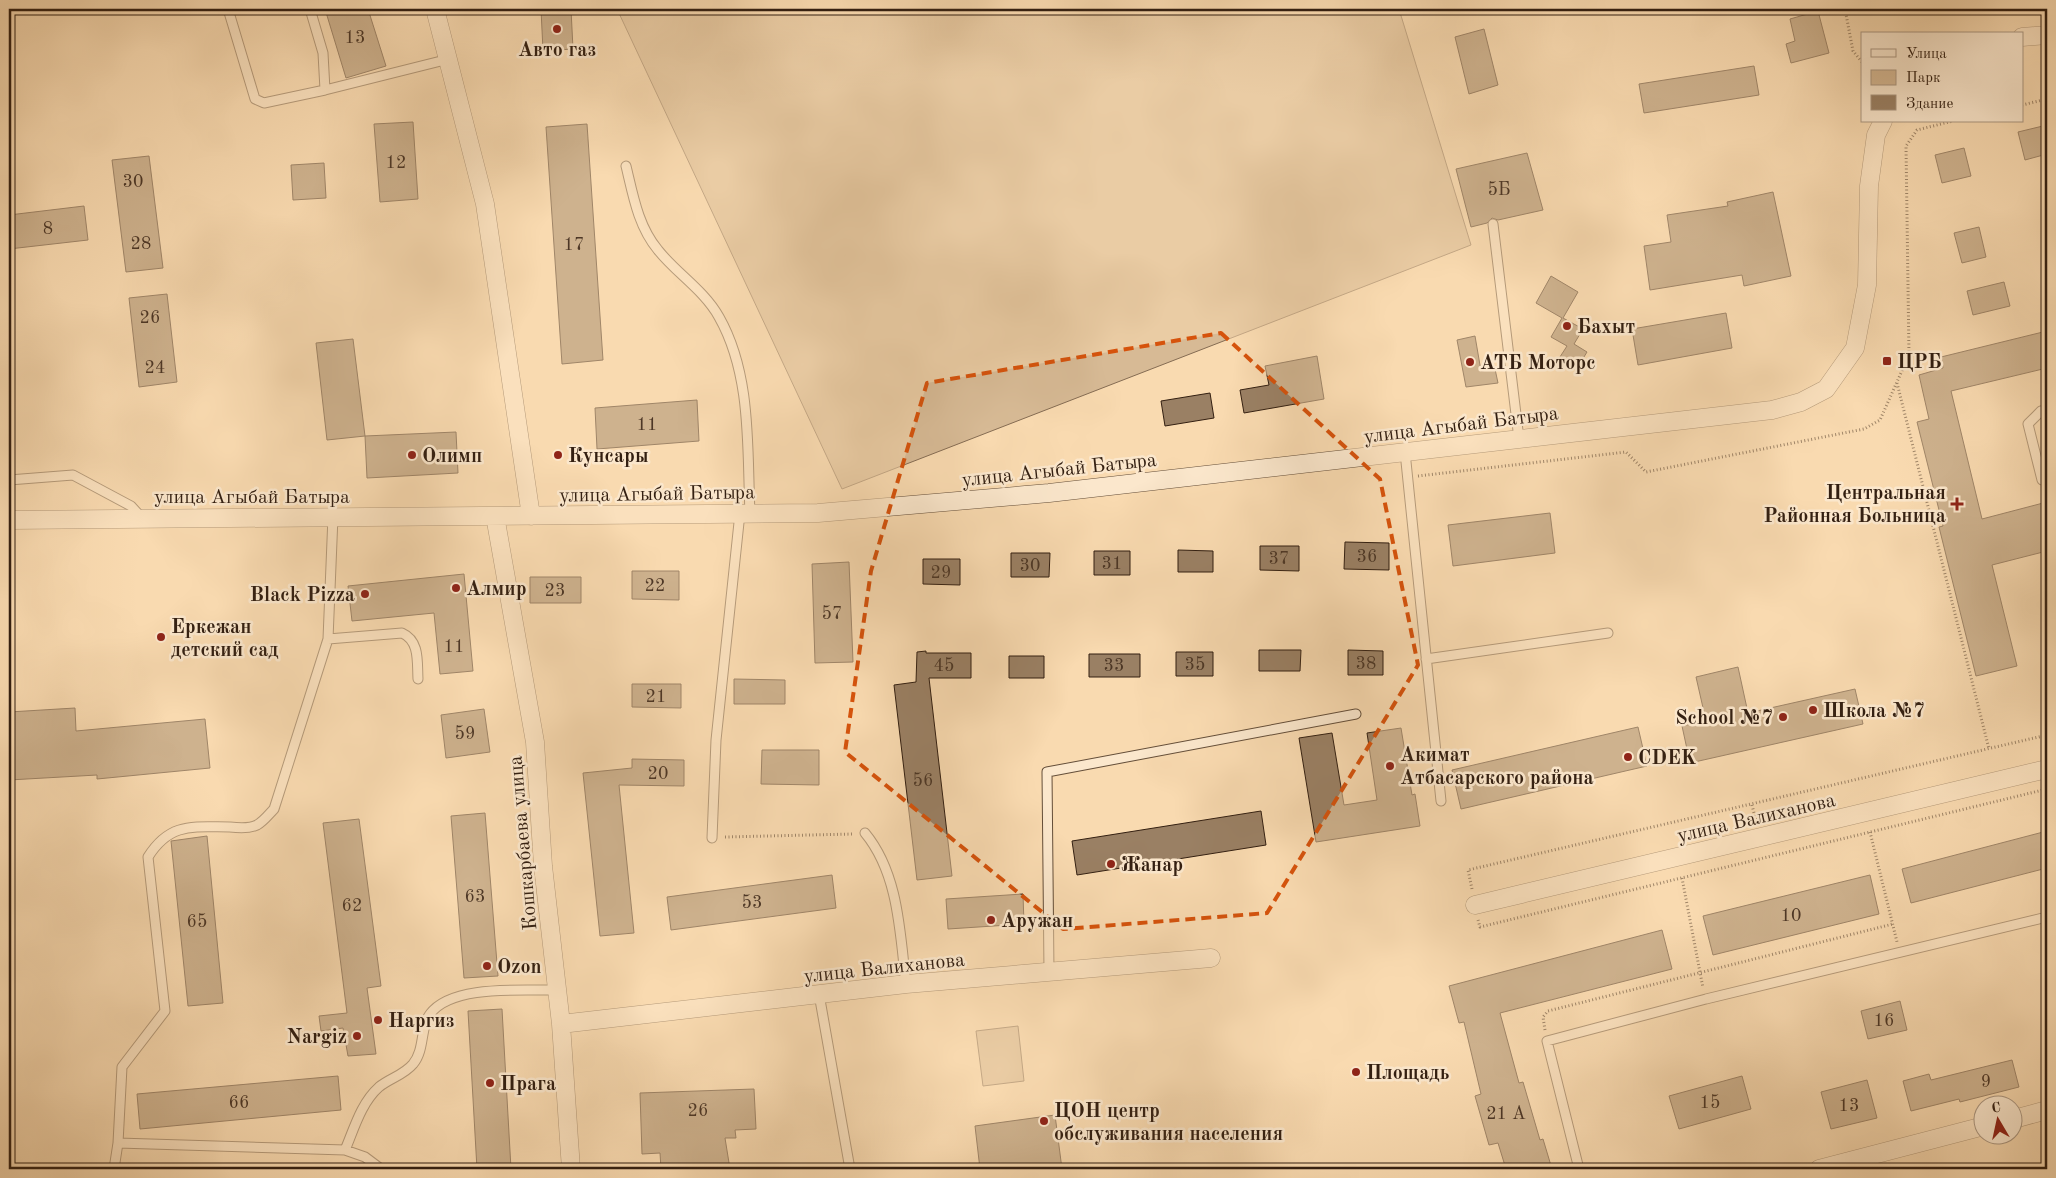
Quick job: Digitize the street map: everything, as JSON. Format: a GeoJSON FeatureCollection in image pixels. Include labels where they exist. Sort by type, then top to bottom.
{"type":"FeatureCollection","features":[{"type":"Feature","properties":{"kind":"street"},"geometry":{"type":"LineString","coordinates":[[435,9],[485,204],[531,516]]}},
{"type":"Feature","properties":{"kind":"street"},"geometry":{"type":"LineString","coordinates":[[2024,37],[2047,35]]}},
{"type":"Feature","properties":{"kind":"street","name":"улица Агыбай Батыра"},"geometry":{"type":"LineString","coordinates":[[9,520],[141,517],[818,513],[1049,493],[1772,410],[1801,402],[1826,389],[1855,348],[1867,285],[1869,186],[1876,135],[1882,122]]}},
{"type":"Feature","properties":{"kind":"street","name":"Кошкарбаева улица"},"geometry":{"type":"LineString","coordinates":[[495,516],[535,742],[543,866],[561,1024],[571,1169]]}},
{"type":"Feature","properties":{"kind":"street","name":"улица Валиханова"},"geometry":{"type":"LineString","coordinates":[[1475,905],[2047,769]]}},
{"type":"Feature","properties":{"kind":"street","name":"улица Валиханова"},"geometry":{"type":"LineString","coordinates":[[561,1024],[906,984],[1211,958]]}},
{"type":"Feature","properties":{"kind":"street"},"geometry":{"type":"LineString","coordinates":[[2024,1116],[2047,1110]]}},
{"type":"Feature","properties":{"kind":"street"},"geometry":{"type":"LineString","coordinates":[[1819,1169],[1974,1129]]}},
{"type":"Feature","properties":{"kind":"lane"},"geometry":{"type":"LineString","coordinates":[[228,9],[255,99],[264,103],[449,59]]}},
{"type":"Feature","properties":{"kind":"lane"},"geometry":{"type":"LineString","coordinates":[[310,9],[323,53],[325,90]]}},
{"type":"Feature","properties":{"kind":"lane"},"geometry":{"type":"LineString","coordinates":[[626,166],[639,217],[657,250],[700,292],[719,316],[732,345],[744,398],[745,513],[716,740],[712,838]]}},
{"type":"Feature","properties":{"kind":"lane"},"geometry":{"type":"LineString","coordinates":[[1492,224],[1519,439]]}},
{"type":"Feature","properties":{"kind":"lane"},"geometry":{"type":"LineString","coordinates":[[2042,480],[2028,424],[2041,411],[2047,410]]}},
{"type":"Feature","properties":{"kind":"lane"},"geometry":{"type":"LineString","coordinates":[[1405,452],[1441,801]]}},
{"type":"Feature","properties":{"kind":"lane"},"geometry":{"type":"LineString","coordinates":[[9,480],[73,475],[132,506],[141,517]]}},
{"type":"Feature","properties":{"kind":"lane"},"geometry":{"type":"LineString","coordinates":[[114,1169],[118,1142],[122,1067],[166,1011],[148,857],[156,843],[166,835],[185,826],[241,828],[256,826],[274,808],[328,639],[333,516]]}},
{"type":"Feature","properties":{"kind":"lane"},"geometry":{"type":"LineString","coordinates":[[328,639],[402,633],[410,636],[415,644],[418,679]]}},
{"type":"Feature","properties":{"kind":"lane"},"geometry":{"type":"LineString","coordinates":[[1426,659],[1608,633]]}},
{"type":"Feature","properties":{"kind":"lane"},"geometry":{"type":"LineString","coordinates":[[1049,973],[1047,772],[1356,714]]}},
{"type":"Feature","properties":{"kind":"lane"},"geometry":{"type":"LineString","coordinates":[[865,833],[877,847],[897,907],[906,984]]}},
{"type":"Feature","properties":{"kind":"lane"},"geometry":{"type":"LineString","coordinates":[[1579,1169],[1548,1041],[1706,999],[2047,917]]}},
{"type":"Feature","properties":{"kind":"lane"},"geometry":{"type":"LineString","coordinates":[[345,1150],[364,1104],[380,1087],[409,1069],[418,1058],[429,1015],[446,999],[469,993],[557,990]]}},
{"type":"Feature","properties":{"kind":"lane"},"geometry":{"type":"LineString","coordinates":[[819,994],[850,1169]]}},
{"type":"Feature","properties":{"kind":"lane"},"geometry":{"type":"LineString","coordinates":[[118,1142],[345,1150],[366,1157],[381,1169]]}},
{"type":"Feature","properties":{"kind":"path"},"geometry":{"type":"LineString","coordinates":[[1845,9],[1853,50],[1861,61]]}},
{"type":"Feature","properties":{"kind":"path"},"geometry":{"type":"LineString","coordinates":[[2024,105],[2047,99]]}},
{"type":"Feature","properties":{"kind":"path"},"geometry":{"type":"LineString","coordinates":[[1408,477],[1626,452],[1646,472],[1864,429],[1880,420],[1909,355],[1906,146],[1917,130],[1949,122]]}},
{"type":"Feature","properties":{"kind":"path"},"geometry":{"type":"LineString","coordinates":[[1897,383],[1989,749]]}},
{"type":"Feature","properties":{"kind":"path"},"geometry":{"type":"LineString","coordinates":[[2047,735],[1468,870],[1480,928],[2047,789]]}},
{"type":"Feature","properties":{"kind":"path"},"geometry":{"type":"LineString","coordinates":[[1870,832],[1900,952]]}},
{"type":"Feature","properties":{"kind":"path"},"geometry":{"type":"LineString","coordinates":[[712,838],[865,833]]}},
{"type":"Feature","properties":{"kind":"path"},"geometry":{"type":"LineString","coordinates":[[1682,878],[1706,999]]}},
{"type":"Feature","properties":{"kind":"path"},"geometry":{"type":"LineString","coordinates":[[1548,1041],[1543,1017],[1548,1011],[1893,924]]}},
{"type":"Feature","properties":{"kind":"highlighted area"},"geometry":{"type":"Polygon","coordinates":[[[1221,333],[1380,479],[1418,665],[1267,913],[1063,929],[845,752],[871,571],[927,383],[1221,333]]]}},
{"type":"Feature","properties":{"kind":"green space"},"geometry":{"type":"Polygon","coordinates":[[[617,9],[1399,9],[1471,245],[842,489],[617,9]]]}},
{"type":"Feature","properties":{"kind":"green space"},"geometry":{"type":"Polygon","coordinates":[[[1018,1026],[1024,1081],[983,1086],[976,1031],[1018,1026]]]}},
{"type":"Feature","properties":{"kind":"building"},"geometry":{"type":"Polygon","coordinates":[[[325,9],[368,9],[386,66],[346,78],[325,9]]]}},
{"type":"Feature","properties":{"kind":"building","name":"Авто газ"},"geometry":{"type":"Polygon","coordinates":[[[541,9],[571,9],[573,49],[543,51],[541,9]]]}},
{"type":"Feature","properties":{"kind":"building"},"geometry":{"type":"Polygon","coordinates":[[[1818,11],[1829,53],[1791,63],[1786,44],[1795,41],[1790,19],[1818,11]]]}},
{"type":"Feature","properties":{"kind":"building"},"geometry":{"type":"Polygon","coordinates":[[[1484,29],[1498,85],[1469,94],[1455,37],[1484,29]]]}},
{"type":"Feature","properties":{"kind":"building"},"geometry":{"type":"Polygon","coordinates":[[[1754,66],[1759,95],[1644,113],[1639,84],[1754,66]]]}},
{"type":"Feature","properties":{"kind":"building"},"geometry":{"type":"Polygon","coordinates":[[[413,122],[418,199],[380,202],[374,124],[413,122]]]}},
{"type":"Feature","properties":{"kind":"building"},"geometry":{"type":"Polygon","coordinates":[[[587,124],[603,360],[562,364],[546,127],[587,124]]]}},
{"type":"Feature","properties":{"kind":"building"},"geometry":{"type":"Polygon","coordinates":[[[2047,125],[2047,154],[2025,160],[2018,132],[2047,125]]]}},
{"type":"Feature","properties":{"kind":"building"},"geometry":{"type":"Polygon","coordinates":[[[1964,148],[1971,176],[1942,183],[1935,155],[1964,148]]]}},
{"type":"Feature","properties":{"kind":"building"},"geometry":{"type":"Polygon","coordinates":[[[1527,153],[1543,210],[1498,220],[1492,218],[1487,223],[1471,227],[1456,169],[1527,153]]]}},
{"type":"Feature","properties":{"kind":"building"},"geometry":{"type":"Polygon","coordinates":[[[149,156],[163,268],[126,272],[112,160],[149,156]]]}},
{"type":"Feature","properties":{"kind":"building"},"geometry":{"type":"Polygon","coordinates":[[[324,163],[326,198],[293,200],[291,165],[324,163]]]}},
{"type":"Feature","properties":{"kind":"building"},"geometry":{"type":"Polygon","coordinates":[[[1773,192],[1791,276],[1744,286],[1742,275],[1650,290],[1644,246],[1671,242],[1667,215],[1728,206],[1727,202],[1773,192]]]}},
{"type":"Feature","properties":{"kind":"building"},"geometry":{"type":"Polygon","coordinates":[[[84,206],[88,240],[9,249],[9,215],[84,206]]]}},
{"type":"Feature","properties":{"kind":"building"},"geometry":{"type":"Polygon","coordinates":[[[1979,227],[1986,257],[1962,263],[1954,233],[1979,227]]]}},
{"type":"Feature","properties":{"kind":"building","name":"Бахыт"},"geometry":{"type":"Polygon","coordinates":[[[1551,276],[1578,292],[1563,318],[1583,329],[1574,344],[1587,352],[1576,370],[1558,360],[1567,346],[1551,337],[1562,318],[1536,303],[1551,276]]]}},
{"type":"Feature","properties":{"kind":"building"},"geometry":{"type":"Polygon","coordinates":[[[2004,282],[2010,306],[1973,315],[1967,291],[2004,282]]]}},
{"type":"Feature","properties":{"kind":"building"},"geometry":{"type":"Polygon","coordinates":[[[167,294],[177,382],[139,387],[129,298],[167,294]]]}},
{"type":"Feature","properties":{"kind":"building"},"geometry":{"type":"Polygon","coordinates":[[[1726,313],[1732,348],[1638,365],[1632,329],[1726,313]]]}},
{"type":"Feature","properties":{"kind":"building","name":"Центральная Районная Больница"},"geometry":{"type":"Polygon","coordinates":[[[2047,331],[2047,368],[1951,391],[1982,519],[2047,502],[2047,551],[1992,565],[2017,666],[1976,676],[1939,527],[1943,526],[1917,422],[1929,419],[1919,375],[1943,368],[1941,357],[2047,331]]]}},
{"type":"Feature","properties":{"kind":"building","name":"АТБ Моторс"},"geometry":{"type":"Polygon","coordinates":[[[1475,336],[1481,371],[1495,369],[1498,383],[1466,387],[1457,340],[1475,336]]]}},
{"type":"Feature","properties":{"kind":"building","name":"Олимп"},"geometry":{"type":"Polygon","coordinates":[[[353,339],[365,436],[327,440],[316,343],[353,339]]]}},
{"type":"Feature","properties":{"kind":"building"},"geometry":{"type":"Polygon","coordinates":[[[1317,356],[1324,399],[1244,413],[1240,390],[1269,385],[1265,366],[1317,356]]]}},
{"type":"Feature","properties":{"kind":"building"},"geometry":{"type":"Polygon","coordinates":[[[1210,393],[1214,418],[1165,426],[1161,401],[1210,393]]]}},
{"type":"Feature","properties":{"kind":"building"},"geometry":{"type":"Polygon","coordinates":[[[697,400],[699,441],[597,449],[595,408],[697,400]]]}},
{"type":"Feature","properties":{"kind":"building","name":"Олимп"},"geometry":{"type":"Polygon","coordinates":[[[456,432],[458,473],[367,478],[365,436],[456,432]]]}},
{"type":"Feature","properties":{"kind":"building"},"geometry":{"type":"Polygon","coordinates":[[[1550,513],[1555,553],[1453,566],[1448,525],[1550,513]]]}},
{"type":"Feature","properties":{"kind":"building"},"geometry":{"type":"Polygon","coordinates":[[[1345,542],[1389,543],[1389,570],[1344,569],[1345,542]]]}},
{"type":"Feature","properties":{"kind":"building"},"geometry":{"type":"Polygon","coordinates":[[[1260,546],[1299,546],[1299,571],[1260,570],[1260,546]]]}},
{"type":"Feature","properties":{"kind":"building"},"geometry":{"type":"Polygon","coordinates":[[[1178,550],[1213,551],[1213,572],[1178,572],[1178,550]]]}},
{"type":"Feature","properties":{"kind":"building"},"geometry":{"type":"Polygon","coordinates":[[[1094,551],[1130,551],[1130,575],[1094,575],[1094,551]]]}},
{"type":"Feature","properties":{"kind":"building"},"geometry":{"type":"Polygon","coordinates":[[[1011,553],[1050,553],[1049,577],[1011,577],[1011,553]]]}},
{"type":"Feature","properties":{"kind":"building"},"geometry":{"type":"Polygon","coordinates":[[[923,559],[960,559],[960,585],[923,584],[923,559]]]}},
{"type":"Feature","properties":{"kind":"building"},"geometry":{"type":"Polygon","coordinates":[[[849,562],[853,662],[815,663],[812,564],[849,562]]]}},
{"type":"Feature","properties":{"kind":"building"},"geometry":{"type":"Polygon","coordinates":[[[632,571],[679,571],[679,600],[632,599],[632,571]]]}},
{"type":"Feature","properties":{"kind":"building"},"geometry":{"type":"Polygon","coordinates":[[[464,574],[473,671],[440,674],[434,613],[352,621],[348,586],[464,574]]]}},
{"type":"Feature","properties":{"kind":"building"},"geometry":{"type":"Polygon","coordinates":[[[530,577],[581,577],[581,603],[530,603],[530,577]]]}},
{"type":"Feature","properties":{"kind":"building"},"geometry":{"type":"Polygon","coordinates":[[[1259,650],[1301,650],[1300,671],[1259,671],[1259,650]]]}},
{"type":"Feature","properties":{"kind":"building"},"geometry":{"type":"Polygon","coordinates":[[[1348,650],[1383,651],[1383,675],[1348,675],[1348,650]]]}},
{"type":"Feature","properties":{"kind":"building"},"geometry":{"type":"Polygon","coordinates":[[[926,651],[926,653],[971,653],[971,678],[929,678],[952,876],[917,880],[894,685],[916,682],[917,652],[926,651]]]}},
{"type":"Feature","properties":{"kind":"building"},"geometry":{"type":"Polygon","coordinates":[[[1176,652],[1213,652],[1213,676],[1176,676],[1176,652]]]}},
{"type":"Feature","properties":{"kind":"building"},"geometry":{"type":"Polygon","coordinates":[[[1089,654],[1140,654],[1140,677],[1089,677],[1089,654]]]}},
{"type":"Feature","properties":{"kind":"building"},"geometry":{"type":"Polygon","coordinates":[[[1009,656],[1044,656],[1044,678],[1009,678],[1009,656]]]}},
{"type":"Feature","properties":{"kind":"building","name":"School №7"},"geometry":{"type":"Polygon","coordinates":[[[1738,667],[1748,713],[1855,689],[1863,724],[1690,763],[1682,726],[1706,721],[1696,677],[1738,667]]]}},
{"type":"Feature","properties":{"kind":"building"},"geometry":{"type":"Polygon","coordinates":[[[734,679],[785,680],[785,704],[734,704],[734,679]]]}},
{"type":"Feature","properties":{"kind":"building"},"geometry":{"type":"Polygon","coordinates":[[[632,684],[681,684],[681,708],[632,707],[632,684]]]}},
{"type":"Feature","properties":{"kind":"building"},"geometry":{"type":"Polygon","coordinates":[[[75,708],[76,731],[205,719],[210,768],[97,779],[97,775],[9,780],[9,712],[75,708]]]}},
{"type":"Feature","properties":{"kind":"building"},"geometry":{"type":"Polygon","coordinates":[[[484,709],[490,752],[446,758],[441,715],[484,709]]]}},
{"type":"Feature","properties":{"kind":"building"},"geometry":{"type":"Polygon","coordinates":[[[1638,727],[1647,766],[1461,809],[1452,770],[1638,727]]]}},
{"type":"Feature","properties":{"kind":"building","name":"Акимат Атбасарского района"},"geometry":{"type":"Polygon","coordinates":[[[1401,728],[1412,795],[1415,794],[1420,826],[1316,842],[1299,738],[1332,733],[1344,805],[1377,800],[1367,733],[1401,728]]]}},
{"type":"Feature","properties":{"kind":"building"},"geometry":{"type":"Polygon","coordinates":[[[762,750],[819,750],[819,785],[761,784],[762,750]]]}},
{"type":"Feature","properties":{"kind":"building"},"geometry":{"type":"Polygon","coordinates":[[[632,759],[684,760],[684,786],[619,785],[634,933],[600,936],[583,773],[632,768],[632,759]]]}},
{"type":"Feature","properties":{"kind":"building"},"geometry":{"type":"Polygon","coordinates":[[[1261,811],[1266,845],[1077,875],[1072,841],[1261,811]]]}},
{"type":"Feature","properties":{"kind":"building"},"geometry":{"type":"Polygon","coordinates":[[[485,813],[498,976],[464,978],[451,816],[485,813]]]}},
{"type":"Feature","properties":{"kind":"building"},"geometry":{"type":"Polygon","coordinates":[[[359,819],[381,986],[367,988],[376,1054],[348,1056],[343,1028],[321,1031],[319,1016],[347,1013],[323,823],[359,819]]]}},
{"type":"Feature","properties":{"kind":"building"},"geometry":{"type":"Polygon","coordinates":[[[2047,831],[2047,868],[1911,903],[1902,869],[2047,831]]]}},
{"type":"Feature","properties":{"kind":"building"},"geometry":{"type":"Polygon","coordinates":[[[207,836],[223,1003],[188,1006],[171,841],[207,836]]]}},
{"type":"Feature","properties":{"kind":"building"},"geometry":{"type":"Polygon","coordinates":[[[832,875],[836,908],[671,930],[667,897],[832,875]]]}},
{"type":"Feature","properties":{"kind":"building"},"geometry":{"type":"Polygon","coordinates":[[[1870,875],[1879,914],[1713,955],[1703,916],[1870,875]]]}},
{"type":"Feature","properties":{"kind":"building"},"geometry":{"type":"Polygon","coordinates":[[[1023,894],[1024,924],[948,929],[946,899],[1023,894]]]}},
{"type":"Feature","properties":{"kind":"building"},"geometry":{"type":"Polygon","coordinates":[[[1662,930],[1672,969],[1500,1013],[1519,1083],[1523,1082],[1540,1140],[1543,1139],[1552,1169],[1506,1169],[1498,1143],[1489,1145],[1475,1096],[1481,1094],[1464,1022],[1459,1023],[1449,986],[1662,930]]]}},
{"type":"Feature","properties":{"kind":"building"},"geometry":{"type":"Polygon","coordinates":[[[1900,1001],[1907,1030],[1868,1039],[1861,1011],[1900,1001]]]}},
{"type":"Feature","properties":{"kind":"building"},"geometry":{"type":"Polygon","coordinates":[[[502,1009],[511,1169],[477,1169],[468,1011],[502,1009]]]}},
{"type":"Feature","properties":{"kind":"building"},"geometry":{"type":"Polygon","coordinates":[[[2012,1060],[2019,1087],[1984,1096],[1974,1096],[1974,1098],[1960,1102],[1959,1099],[1911,1111],[1903,1081],[1929,1074],[1931,1080],[2012,1060]]]}},
{"type":"Feature","properties":{"kind":"building"},"geometry":{"type":"Polygon","coordinates":[[[338,1076],[341,1110],[140,1129],[137,1094],[338,1076]]]}},
{"type":"Feature","properties":{"kind":"building"},"geometry":{"type":"Polygon","coordinates":[[[1742,1076],[1751,1109],[1679,1129],[1669,1096],[1742,1076]]]}},
{"type":"Feature","properties":{"kind":"building"},"geometry":{"type":"Polygon","coordinates":[[[1867,1080],[1877,1118],[1831,1129],[1821,1092],[1867,1080]]]}},
{"type":"Feature","properties":{"kind":"building"},"geometry":{"type":"Polygon","coordinates":[[[754,1089],[756,1129],[735,1130],[736,1138],[725,1138],[730,1169],[661,1169],[660,1153],[642,1154],[640,1093],[754,1089]]]}},
{"type":"Feature","properties":{"kind":"building"},"geometry":{"type":"Polygon","coordinates":[[[1055,1115],[1062,1169],[980,1169],[975,1126],[1055,1115]]]}},
{"type":"Feature","properties":{"kind":"place","name":"Авто газ"},"geometry":{"type":"Point","coordinates":[557,29]}},
{"type":"Feature","properties":{"kind":"place","name":"Бахыт"},"geometry":{"type":"Point","coordinates":[1567,326]}},
{"type":"Feature","properties":{"kind":"place","name":"ЦРБ"},"geometry":{"type":"Point","coordinates":[1887,361]}},
{"type":"Feature","properties":{"kind":"place","name":"АТБ Моторс"},"geometry":{"type":"Point","coordinates":[1470,362]}},
{"type":"Feature","properties":{"kind":"place","name":"Олимп"},"geometry":{"type":"Point","coordinates":[412,455]}},
{"type":"Feature","properties":{"kind":"place","name":"Кунсары"},"geometry":{"type":"Point","coordinates":[558,455]}},
{"type":"Feature","properties":{"kind":"place","name":"Центральная Районная Больница"},"geometry":{"type":"Point","coordinates":[1957,504]}},
{"type":"Feature","properties":{"kind":"place","name":"Алмир"},"geometry":{"type":"Point","coordinates":[456,588]}},
{"type":"Feature","properties":{"kind":"place","name":"Black Pizza"},"geometry":{"type":"Point","coordinates":[365,594]}},
{"type":"Feature","properties":{"kind":"place","name":"Еркежан детский сад"},"geometry":{"type":"Point","coordinates":[161,637]}},
{"type":"Feature","properties":{"kind":"place","name":"Школа №7"},"geometry":{"type":"Point","coordinates":[1813,710]}},
{"type":"Feature","properties":{"kind":"place","name":"School №7"},"geometry":{"type":"Point","coordinates":[1783,717]}},
{"type":"Feature","properties":{"kind":"place","name":"CDEK"},"geometry":{"type":"Point","coordinates":[1628,757]}},
{"type":"Feature","properties":{"kind":"place","name":"Акимат Атбасарского района"},"geometry":{"type":"Point","coordinates":[1390,766]}},
{"type":"Feature","properties":{"kind":"place","name":"Жанар"},"geometry":{"type":"Point","coordinates":[1111,864]}},
{"type":"Feature","properties":{"kind":"place","name":"Аружан"},"geometry":{"type":"Point","coordinates":[991,920]}},
{"type":"Feature","properties":{"kind":"place","name":"Ozon"},"geometry":{"type":"Point","coordinates":[487,966]}},
{"type":"Feature","properties":{"kind":"place","name":"Наргиз"},"geometry":{"type":"Point","coordinates":[378,1020]}},
{"type":"Feature","properties":{"kind":"place","name":"Nargiz"},"geometry":{"type":"Point","coordinates":[357,1036]}},
{"type":"Feature","properties":{"kind":"place","name":"Площадь"},"geometry":{"type":"Point","coordinates":[1356,1072]}},
{"type":"Feature","properties":{"kind":"place","name":"Прага"},"geometry":{"type":"Point","coordinates":[490,1083]}},
{"type":"Feature","properties":{"kind":"place","name":"ЦОН центр обслуживания населения"},"geometry":{"type":"Point","coordinates":[1044,1121]}}]}
